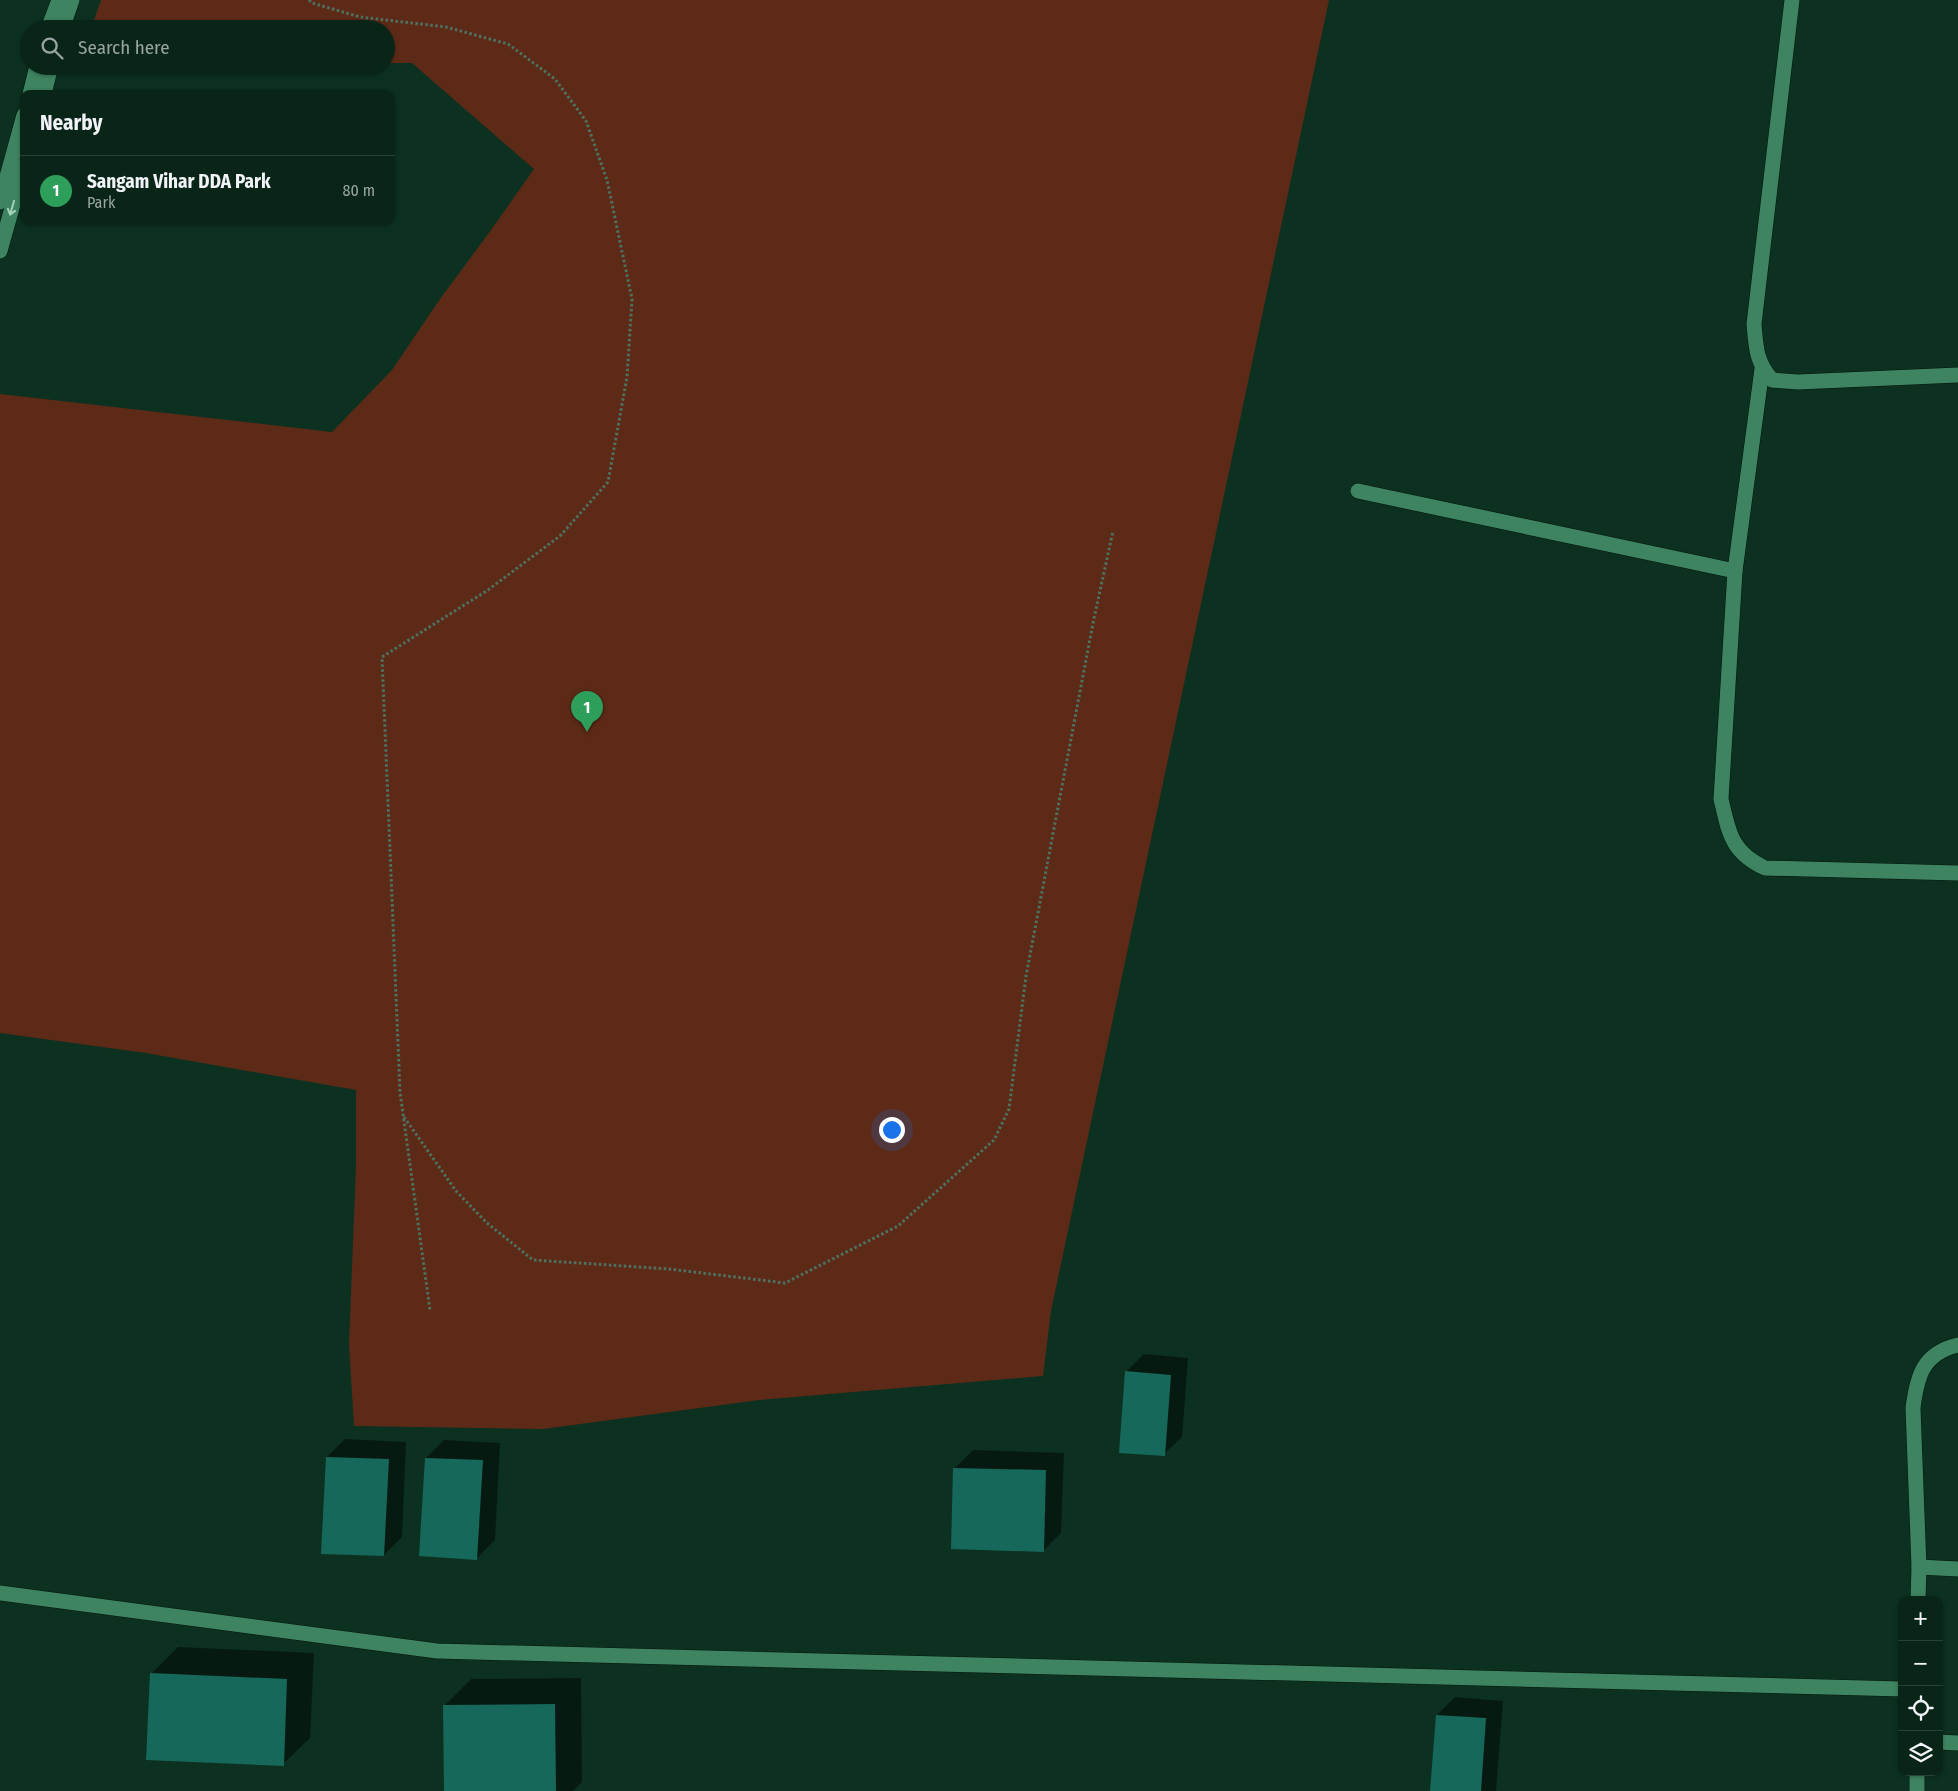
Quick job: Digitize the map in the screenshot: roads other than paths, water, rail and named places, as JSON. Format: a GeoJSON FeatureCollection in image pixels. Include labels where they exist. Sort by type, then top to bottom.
{"type":"FeatureCollection","features":[{"type":"Feature","properties":{"kind":"street"},"geometry":{"type":"LineString","coordinates":[[51,20],[59,0]]}},
{"type":"Feature","properties":{"kind":"street"},"geometry":{"type":"LineString","coordinates":[[65,20],[72,0]]}},
{"type":"Feature","properties":{"kind":"street"},"geometry":{"type":"LineString","coordinates":[[1792,0],[1754,324],[1756,353],[1762,369],[1772,380],[1798,382],[1958,375]]}},
{"type":"Feature","properties":{"kind":"street"},"geometry":{"type":"LineString","coordinates":[[31,90],[35,75]]}},
{"type":"Feature","properties":{"kind":"street"},"geometry":{"type":"LineString","coordinates":[[45,90],[49,75]]}},
{"type":"Feature","properties":{"kind":"street"},"geometry":{"type":"LineString","coordinates":[[0,202],[20,130]]}},
{"type":"Feature","properties":{"kind":"street"},"geometry":{"type":"LineString","coordinates":[[0,252],[20,180]]}},
{"type":"Feature","properties":{"kind":"street"},"geometry":{"type":"LineString","coordinates":[[1762,369],[1735,571],[1721,798],[1727,825],[1737,849],[1749,861],[1765,868],[1958,873]]}},
{"type":"Feature","properties":{"kind":"street"},"geometry":{"type":"LineString","coordinates":[[1358,491],[1735,571]]}},
{"type":"Feature","properties":{"kind":"street"},"geometry":{"type":"LineString","coordinates":[[1918,1596],[1919,1567],[1913,1408],[1915,1391],[1920,1372],[1933,1357],[1958,1345]]}},
{"type":"Feature","properties":{"kind":"street"},"geometry":{"type":"LineString","coordinates":[[1919,1567],[1958,1569]]}},
{"type":"Feature","properties":{"kind":"street"},"geometry":{"type":"LineString","coordinates":[[0,1593],[438,1650],[1898,1689]]}},
{"type":"Feature","properties":{"kind":"street"},"geometry":{"type":"LineString","coordinates":[[1943,1742],[1958,1743]]}},
{"type":"Feature","properties":{"kind":"street"},"geometry":{"type":"LineString","coordinates":[[1917,1791],[1918,1776]]}},
{"type":"Feature","properties":{"kind":"place","name":"Sangam Vihar DDA Park"},"geometry":{"type":"Point","coordinates":[587,732]}}]}
